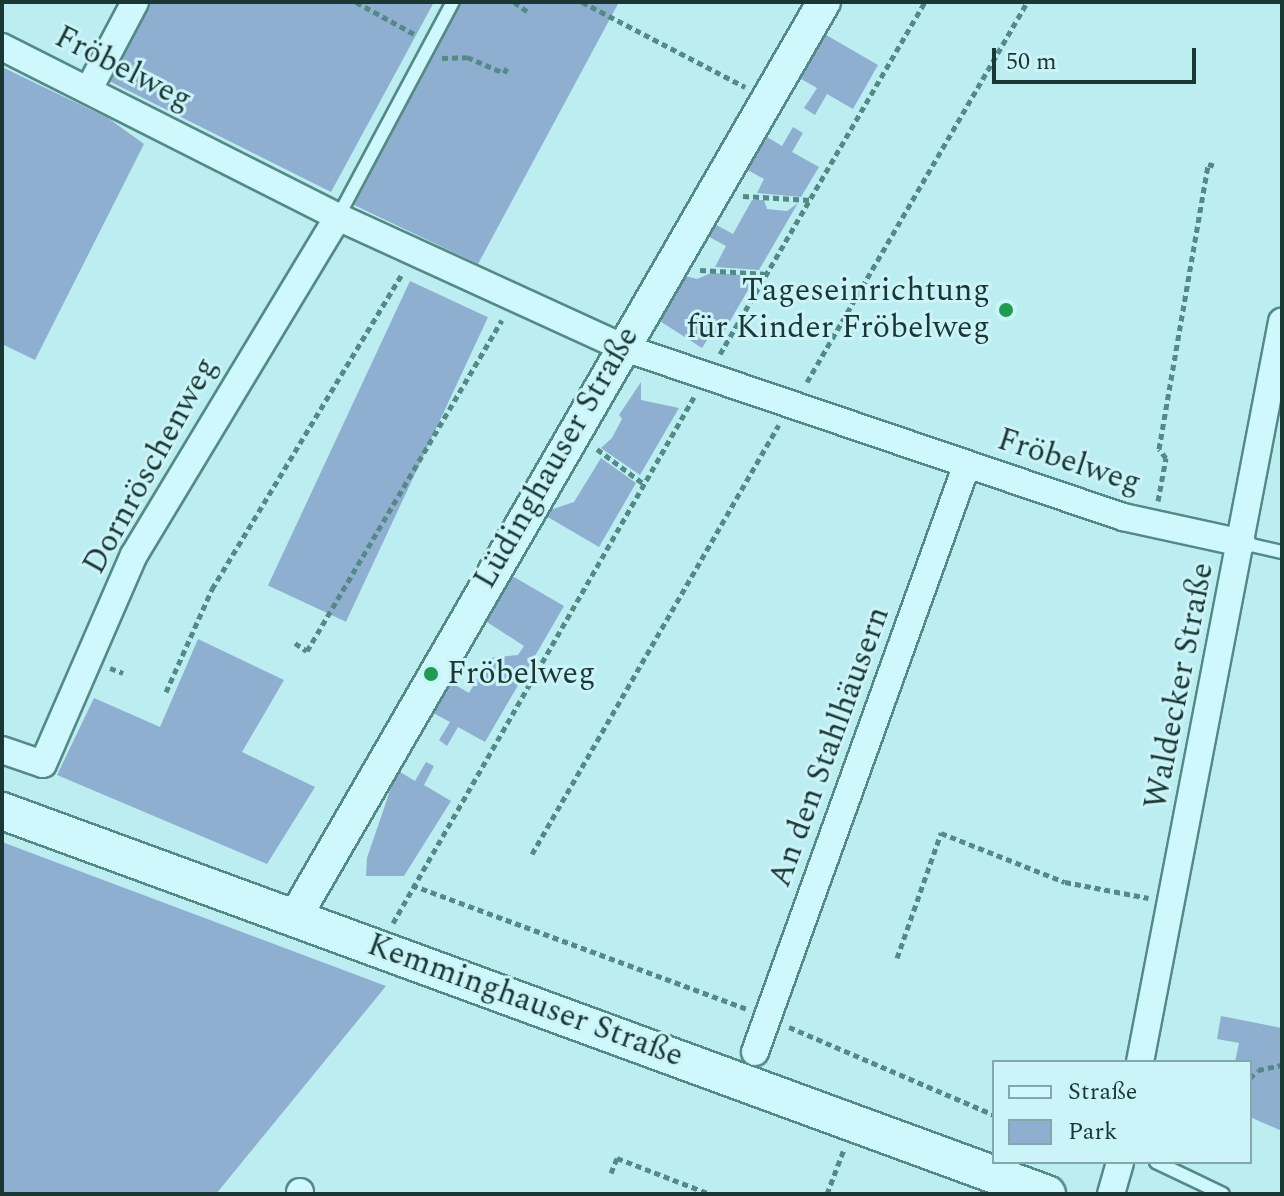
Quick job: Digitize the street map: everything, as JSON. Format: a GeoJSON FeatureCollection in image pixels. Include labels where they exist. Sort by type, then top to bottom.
{"type":"FeatureCollection","features":[{"type":"Feature","properties":{"kind":"main road","name":"Kemminghauser Straße"},"geometry":{"type":"LineString","coordinates":[[2,811],[1047,1194]]}},
{"type":"Feature","properties":{"kind":"street"},"geometry":{"type":"LineString","coordinates":[[89,89],[135,2]]}},
{"type":"Feature","properties":{"kind":"street","name":"Lüdinghauser Straße"},"geometry":{"type":"LineString","coordinates":[[295,917],[573,430],[824,2]]}},
{"type":"Feature","properties":{"kind":"street","name":"Fröbelweg"},"geometry":{"type":"LineString","coordinates":[[2,47],[338,217],[622,347],[1164,529],[1242,543]]}},
{"type":"Feature","properties":{"kind":"street","name":"Dornröschenweg"},"geometry":{"type":"LineString","coordinates":[[2,750],[43,764],[134,555],[338,217]]}},
{"type":"Feature","properties":{"kind":"street","name":"Waldecker Straße"},"geometry":{"type":"LineString","coordinates":[[1140,1060],[1282,322]]}},
{"type":"Feature","properties":{"kind":"street","name":"An den Stahlhäusern"},"geometry":{"type":"LineString","coordinates":[[755,1052],[967,464]]}},
{"type":"Feature","properties":{"kind":"street"},"geometry":{"type":"LineString","coordinates":[[1111,1194],[1119,1164]]}},
{"type":"Feature","properties":{"kind":"lane"},"geometry":{"type":"LineString","coordinates":[[338,217],[453,2]]}},
{"type":"Feature","properties":{"kind":"lane"},"geometry":{"type":"LineString","coordinates":[[1242,543],[1282,552]]}},
{"type":"Feature","properties":{"kind":"lane"},"geometry":{"type":"LineString","coordinates":[[1160,1164],[1223,1194]]}},
{"type":"Feature","properties":{"kind":"path"},"geometry":{"type":"LineString","coordinates":[[356,2],[428,48],[467,57],[504,73],[507,68]]}},
{"type":"Feature","properties":{"kind":"path"},"geometry":{"type":"LineString","coordinates":[[514,2],[527,11]]}},
{"type":"Feature","properties":{"kind":"path"},"geometry":{"type":"LineString","coordinates":[[582,2],[767,99]]}},
{"type":"Feature","properties":{"kind":"path"},"geometry":{"type":"LineString","coordinates":[[390,927],[925,2]]}},
{"type":"Feature","properties":{"kind":"path"},"geometry":{"type":"LineString","coordinates":[[800,393],[1027,2]]}},
{"type":"Feature","properties":{"kind":"path"},"geometry":{"type":"LineString","coordinates":[[1156,513],[1166,458],[1159,449],[1208,164],[1215,166]]}},
{"type":"Feature","properties":{"kind":"path"},"geometry":{"type":"LineString","coordinates":[[712,194],[810,200]]}},
{"type":"Feature","properties":{"kind":"path"},"geometry":{"type":"LineString","coordinates":[[166,692],[212,589],[415,252]]}},
{"type":"Feature","properties":{"kind":"path"},"geometry":{"type":"LineString","coordinates":[[669,268],[767,274]]}},
{"type":"Feature","properties":{"kind":"path"},"geometry":{"type":"LineString","coordinates":[[295,643],[307,651],[515,298]]}},
{"type":"Feature","properties":{"kind":"path"},"geometry":{"type":"LineString","coordinates":[[532,854],[785,415]]}},
{"type":"Feature","properties":{"kind":"path"},"geometry":{"type":"LineString","coordinates":[[573,430],[644,484]]}},
{"type":"Feature","properties":{"kind":"path"},"geometry":{"type":"LineString","coordinates":[[897,958],[941,833],[1065,882],[1148,898]]}},
{"type":"Feature","properties":{"kind":"path"},"geometry":{"type":"LineString","coordinates":[[412,885],[768,1018],[992,1114]]}},
{"type":"Feature","properties":{"kind":"path"},"geometry":{"type":"LineString","coordinates":[[1252,1076],[1258,1070],[1282,1065]]}},
{"type":"Feature","properties":{"kind":"path"},"geometry":{"type":"LineString","coordinates":[[827,1194],[847,1141]]}},
{"type":"Feature","properties":{"kind":"path"},"geometry":{"type":"LineString","coordinates":[[611,1173],[617,1158],[710,1194]]}},
{"type":"Feature","properties":{"kind":"green space"},"geometry":{"type":"Polygon","coordinates":[[[138,2],[434,2],[331,192],[97,75],[138,2]]]}},
{"type":"Feature","properties":{"kind":"green space"},"geometry":{"type":"Polygon","coordinates":[[[461,2],[619,2],[478,264],[354,205],[461,2]]]}},
{"type":"Feature","properties":{"kind":"green space"},"geometry":{"type":"Polygon","coordinates":[[[821,32],[878,65],[853,109],[827,94],[815,115],[804,108],[817,88],[796,76],[821,32]]]}},
{"type":"Feature","properties":{"kind":"green space"},"geometry":{"type":"Polygon","coordinates":[[[2,67],[108,118],[144,144],[35,360],[2,344],[2,67]]]}},
{"type":"Feature","properties":{"kind":"green space"},"geometry":{"type":"Polygon","coordinates":[[[793,127],[803,133],[792,152],[819,167],[801,197],[757,193],[764,179],[742,167],[762,134],[782,146],[793,127]]]}},
{"type":"Feature","properties":{"kind":"green space"},"geometry":{"type":"Polygon","coordinates":[[[752,200],[764,200],[767,209],[787,211],[798,203],[759,270],[715,267],[726,246],[704,234],[711,222],[733,234],[752,200]]]}},
{"type":"Feature","properties":{"kind":"green space"},"geometry":{"type":"Polygon","coordinates":[[[711,273],[756,276],[721,337],[712,332],[702,348],[655,318],[681,275],[697,279],[711,273]]]}},
{"type":"Feature","properties":{"kind":"green space"},"geometry":{"type":"Polygon","coordinates":[[[410,281],[488,317],[346,622],[268,586],[410,281]]]}},
{"type":"Feature","properties":{"kind":"green space"},"geometry":{"type":"Polygon","coordinates":[[[641,382],[641,400],[679,408],[640,475],[601,448],[612,438],[622,419],[619,415],[641,382]]]}},
{"type":"Feature","properties":{"kind":"green space"},"geometry":{"type":"Polygon","coordinates":[[[601,458],[636,483],[599,547],[541,513],[574,502],[601,458]]]}},
{"type":"Feature","properties":{"kind":"green space"},"geometry":{"type":"Polygon","coordinates":[[[507,573],[564,606],[485,742],[458,727],[447,746],[439,740],[450,722],[426,709],[445,679],[469,693],[490,658],[518,655],[524,646],[487,622],[481,630],[476,627],[507,573]]]}},
{"type":"Feature","properties":{"kind":"green space"},"geometry":{"type":"Polygon","coordinates":[[[198,639],[284,680],[242,752],[315,787],[267,864],[57,775],[94,698],[160,727],[198,639]]]}},
{"type":"Feature","properties":{"kind":"green space"},"geometry":{"type":"Polygon","coordinates":[[[426,762],[434,766],[424,785],[451,801],[404,876],[366,876],[367,858],[397,770],[415,781],[426,762]]]}},
{"type":"Feature","properties":{"kind":"green space"},"geometry":{"type":"Polygon","coordinates":[[[2,842],[386,986],[216,1194],[2,1194],[2,842]]]}},
{"type":"Feature","properties":{"kind":"green space"},"geometry":{"type":"Polygon","coordinates":[[[1221,1016],[1282,1028],[1282,1131],[1252,1118],[1252,1060],[1235,1060],[1239,1043],[1217,1039],[1221,1016]]]}},
{"type":"Feature","properties":{"kind":"place","name":"Tageseinrichtung für Kinder Fröbelweg"},"geometry":{"type":"Point","coordinates":[1006,310]}},
{"type":"Feature","properties":{"kind":"place","name":"Fröbelweg"},"geometry":{"type":"Point","coordinates":[431,674]}}]}
